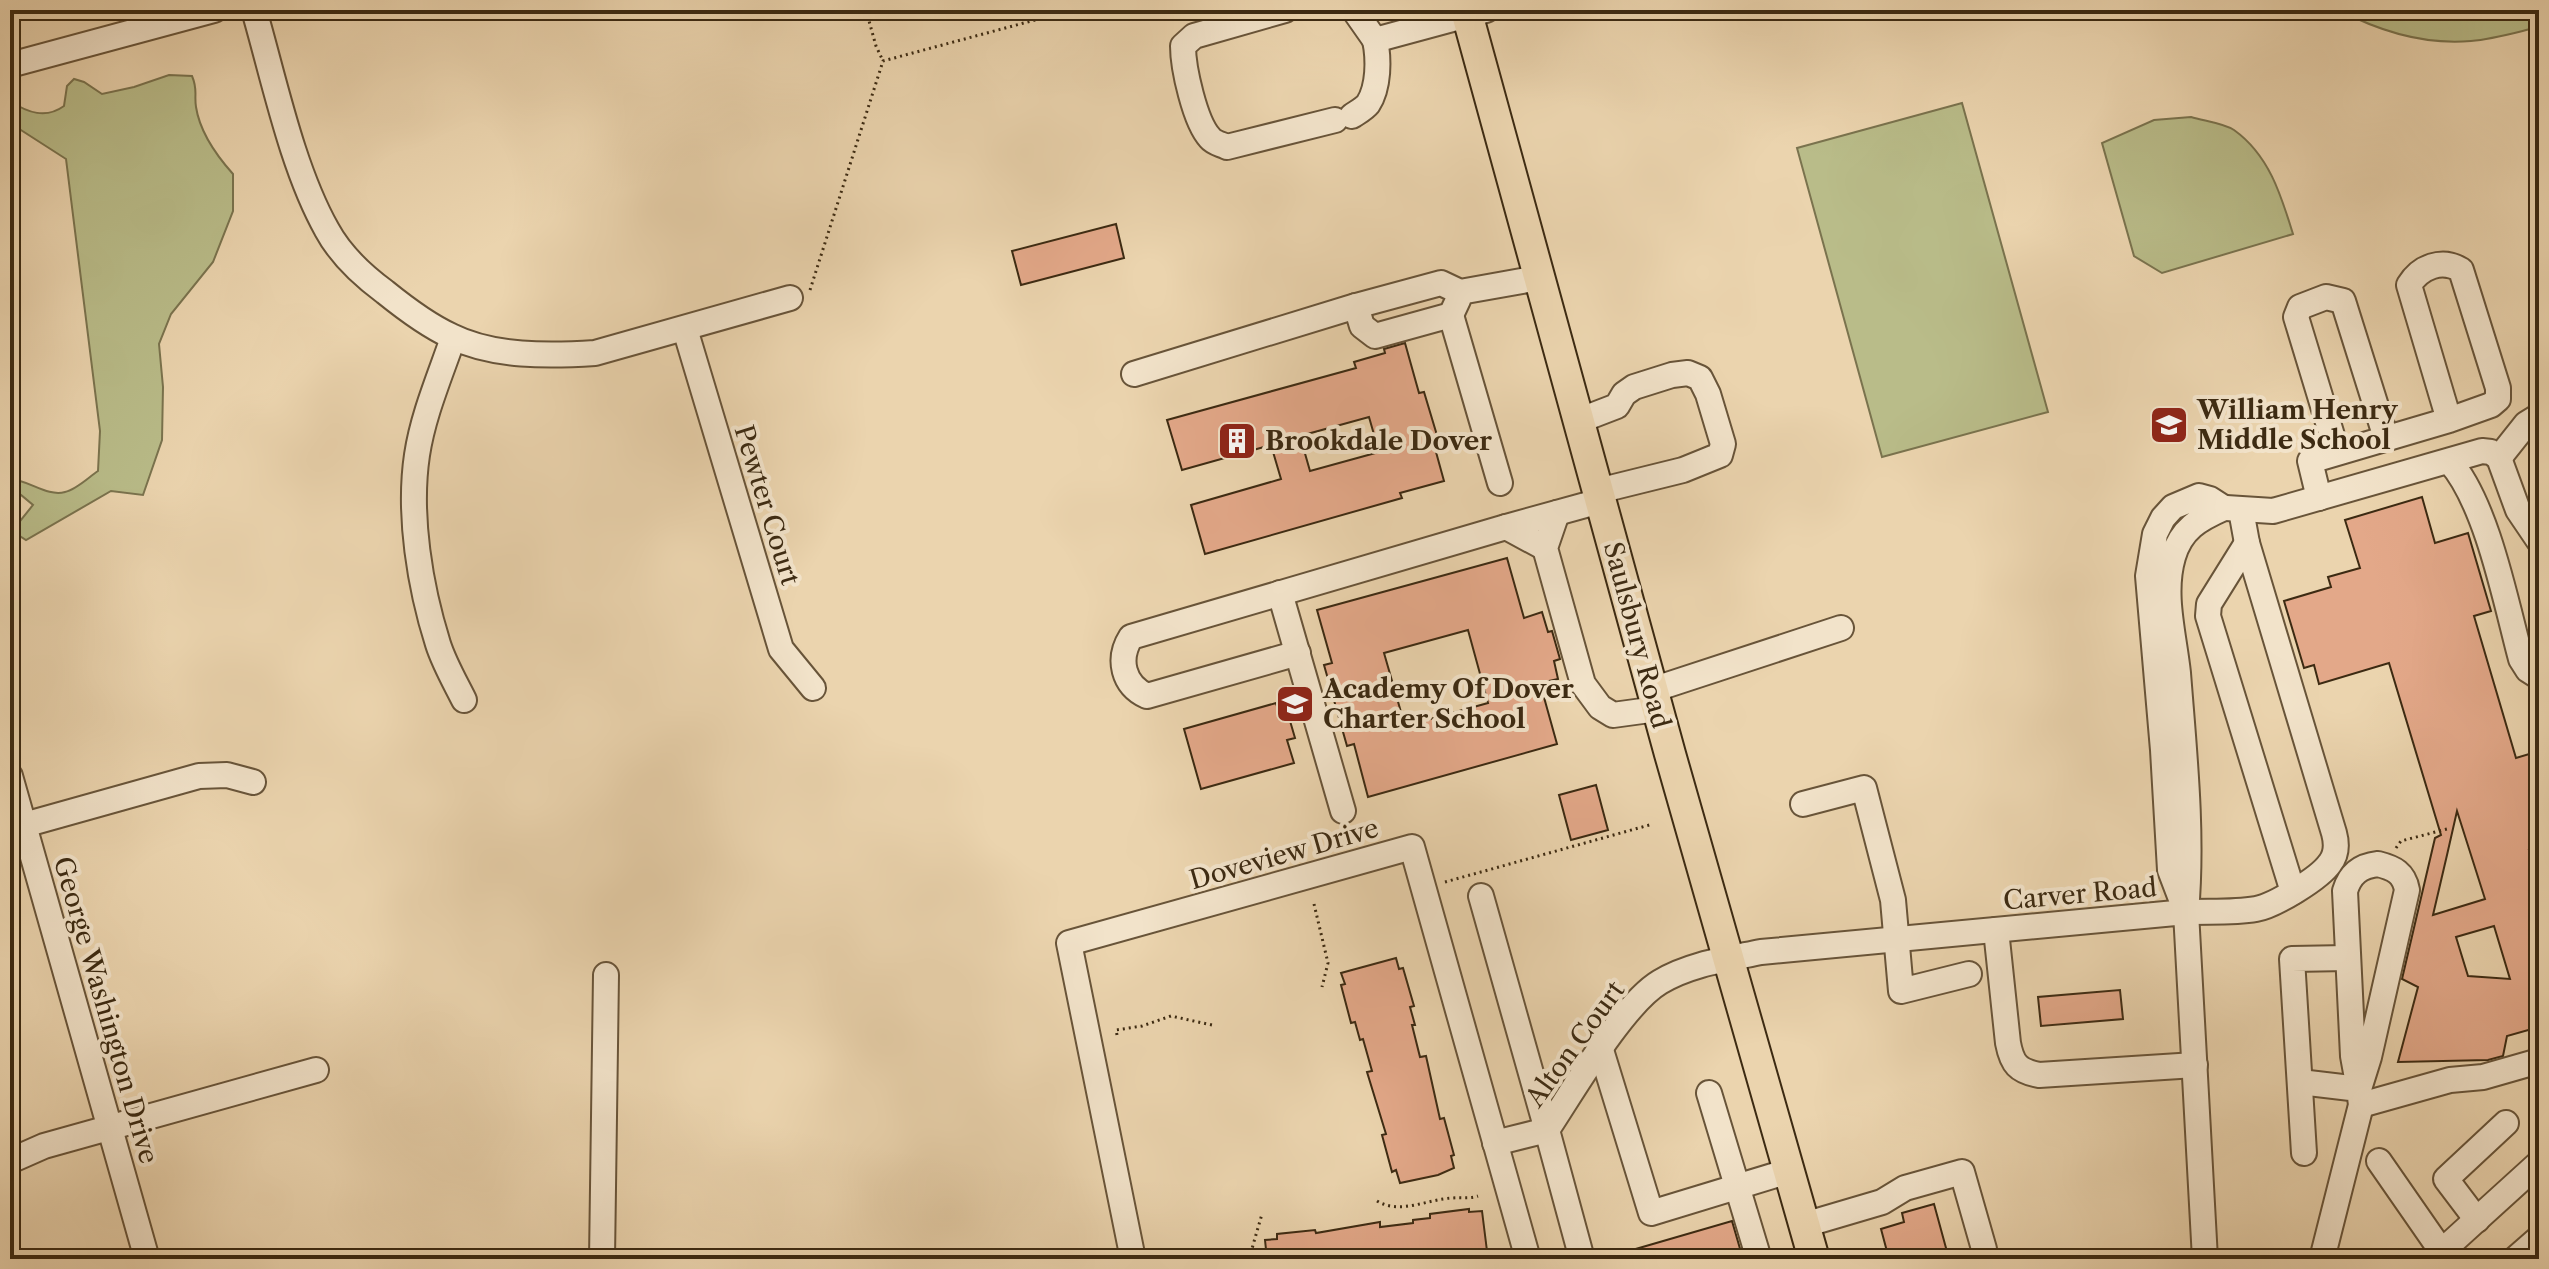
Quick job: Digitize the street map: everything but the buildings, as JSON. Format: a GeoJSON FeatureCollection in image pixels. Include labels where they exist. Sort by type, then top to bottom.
{"type":"FeatureCollection","features":[{"type":"Feature","properties":{"kind":"main road","name":"Saulsbury Road"},"geometry":{"type":"LineString","coordinates":[[1473,12],[1539,278],[1654,699],[1814,1259]]}},
{"type":"Feature","properties":{"kind":"street"},"geometry":{"type":"LineString","coordinates":[[10,65],[214,10]]}},
{"type":"Feature","properties":{"kind":"street"},"geometry":{"type":"LineString","coordinates":[[254,10],[306,188],[327,232],[347,260],[370,281],[416,317],[453,338],[494,350],[563,355],[595,353],[798,300]]}},
{"type":"Feature","properties":{"kind":"street"},"geometry":{"type":"LineString","coordinates":[[1285,10],[1194,36],[1183,46],[1183,59],[1200,122],[1211,141],[1227,147],[1343,118],[1367,105],[1379,59],[1375,40],[1354,10]]}},
{"type":"Feature","properties":{"kind":"street"},"geometry":{"type":"LineString","coordinates":[[1375,40],[1473,12]]}},
{"type":"Feature","properties":{"kind":"street"},"geometry":{"type":"LineString","coordinates":[[2319,498],[2310,461],[2449,420],[2491,405],[2498,399],[2498,388],[2461,270],[2443,263],[2416,274],[2409,285],[2449,420]]}},
{"type":"Feature","properties":{"kind":"street"},"geometry":{"type":"LineString","coordinates":[[1357,311],[1362,326],[1375,336],[1457,301],[1539,278]]}},
{"type":"Feature","properties":{"kind":"street"},"geometry":{"type":"LineString","coordinates":[[1134,374],[1357,311],[1441,283],[1457,301],[1500,483]]}},
{"type":"Feature","properties":{"kind":"street"},"geometry":{"type":"LineString","coordinates":[[2337,452],[2296,317],[2300,307],[2326,297],[2343,301],[2386,438]]}},
{"type":"Feature","properties":{"kind":"street","name":"Pewter Court"},"geometry":{"type":"LineString","coordinates":[[685,329],[781,649],[813,688]]}},
{"type":"Feature","properties":{"kind":"street"},"geometry":{"type":"LineString","coordinates":[[453,338],[427,412],[416,457],[415,527],[420,570],[438,646],[464,700]]}},
{"type":"Feature","properties":{"kind":"street"},"geometry":{"type":"LineString","coordinates":[[1298,653],[1147,696],[1135,691],[1129,682],[1123,649],[1131,637],[1557,513],[1599,496],[1683,470],[1720,455],[1723,444],[1708,394],[1700,378],[1688,373],[1634,387],[1624,394],[1617,406],[1578,421]]}},
{"type":"Feature","properties":{"kind":"street"},"geometry":{"type":"LineString","coordinates":[[2499,458],[2526,424],[2539,416]]}},
{"type":"Feature","properties":{"kind":"street"},"geometry":{"type":"LineString","coordinates":[[2232,509],[2247,543],[2336,843],[2329,865],[2293,892],[2258,909],[2186,912],[2189,853],[2180,703],[2168,589],[2173,555],[2187,529],[2199,519],[2232,509],[2273,511],[2482,451],[2491,452],[2499,458],[2518,510],[2539,541]]}},
{"type":"Feature","properties":{"kind":"street"},"geometry":{"type":"LineString","coordinates":[[2450,462],[2469,489],[2486,536],[2521,659],[2528,670],[2539,677]]}},
{"type":"Feature","properties":{"kind":"street"},"geometry":{"type":"LineString","coordinates":[[1557,513],[1545,548],[1583,684],[1600,707],[1613,715],[1841,628]]}},
{"type":"Feature","properties":{"kind":"street"},"geometry":{"type":"LineString","coordinates":[[1506,527],[1545,548]]}},
{"type":"Feature","properties":{"kind":"street"},"geometry":{"type":"LineString","coordinates":[[2247,543],[2209,604],[2208,616],[2293,892]]}},
{"type":"Feature","properties":{"kind":"street"},"geometry":{"type":"LineString","coordinates":[[1280,593],[1343,811]]}},
{"type":"Feature","properties":{"kind":"street"},"geometry":{"type":"LineString","coordinates":[[24,825],[199,776],[227,775],[253,782]]}},
{"type":"Feature","properties":{"kind":"street","name":"George Washington Drive"},"geometry":{"type":"LineString","coordinates":[[10,776],[147,1259]]}},
{"type":"Feature","properties":{"kind":"street"},"geometry":{"type":"LineString","coordinates":[[1803,804],[1864,788],[1893,900],[1901,991],[1969,974]]}},
{"type":"Feature","properties":{"kind":"street","name":"Doveview Drive"},"geometry":{"type":"LineString","coordinates":[[1133,1259],[1069,943],[1412,847],[1528,1259]]}},
{"type":"Feature","properties":{"kind":"street"},"geometry":{"type":"LineString","coordinates":[[2322,1259],[2406,901],[2405,880],[2399,872],[2389,867],[2367,865],[2348,880],[2345,891],[2353,1056],[2360,1097]]}},
{"type":"Feature","properties":{"kind":"street"},"geometry":{"type":"LineString","coordinates":[[1481,896],[1547,1130],[1495,1143]]}},
{"type":"Feature","properties":{"kind":"street","name":"Carver Road"},"geometry":{"type":"LineString","coordinates":[[1728,959],[1761,952],[2186,912],[2205,1259]]}},
{"type":"Feature","properties":{"kind":"street"},"geometry":{"type":"LineString","coordinates":[[1996,930],[2008,1043],[2016,1067],[2039,1075],[2195,1065]]}},
{"type":"Feature","properties":{"kind":"street"},"geometry":{"type":"LineString","coordinates":[[2304,1153],[2292,959],[2347,958]]}},
{"type":"Feature","properties":{"kind":"street","name":"Alton Court"},"geometry":{"type":"LineString","coordinates":[[1582,1259],[1547,1130],[1633,1007],[1658,983],[1693,968],[1728,959]]}},
{"type":"Feature","properties":{"kind":"street"},"geometry":{"type":"LineString","coordinates":[[602,1259],[606,975]]}},
{"type":"Feature","properties":{"kind":"street"},"geometry":{"type":"LineString","coordinates":[[1601,1050],[1651,1213],[1789,1171]]}},
{"type":"Feature","properties":{"kind":"street"},"geometry":{"type":"LineString","coordinates":[[2300,1082],[2360,1097],[2483,1077],[2539,1061]]}},
{"type":"Feature","properties":{"kind":"street"},"geometry":{"type":"LineString","coordinates":[[10,1161],[44,1146],[316,1070]]}},
{"type":"Feature","properties":{"kind":"street"},"geometry":{"type":"LineString","coordinates":[[1709,1093],[1759,1259]]}},
{"type":"Feature","properties":{"kind":"street"},"geometry":{"type":"LineString","coordinates":[[2477,1220],[2446,1179],[2506,1123]]}},
{"type":"Feature","properties":{"kind":"street"},"geometry":{"type":"LineString","coordinates":[[2379,1161],[2444,1255],[2539,1163]]}},
{"type":"Feature","properties":{"kind":"street"},"geometry":{"type":"LineString","coordinates":[[1804,1225],[1882,1202],[1905,1188],[1962,1172],[1984,1249]]}},
{"type":"Feature","properties":{"kind":"street"},"geometry":{"type":"LineString","coordinates":[[2515,1259],[2539,1238]]}},
{"type":"Feature","properties":{"kind":"path"},"geometry":{"type":"LineString","coordinates":[[798,300],[883,61],[866,10]]}},
{"type":"Feature","properties":{"kind":"path"},"geometry":{"type":"LineString","coordinates":[[883,61],[1072,10]]}},
{"type":"Feature","properties":{"kind":"path"},"geometry":{"type":"LineString","coordinates":[[1453,880],[1653,824]]}},
{"type":"Feature","properties":{"kind":"path"},"geometry":{"type":"LineString","coordinates":[[2393,854],[2401,841],[2447,829]]}},
{"type":"Feature","properties":{"kind":"path"},"geometry":{"type":"LineString","coordinates":[[1314,904],[1328,963],[1322,987]]}},
{"type":"Feature","properties":{"kind":"path"},"geometry":{"type":"LineString","coordinates":[[1117,1035],[1116,1030],[1142,1026],[1171,1016],[1212,1025]]}},
{"type":"Feature","properties":{"kind":"path"},"geometry":{"type":"LineString","coordinates":[[1377,1201],[1401,1207],[1454,1197],[1469,1199],[1478,1196]]}},
{"type":"Feature","properties":{"kind":"path"},"geometry":{"type":"LineString","coordinates":[[1249,1259],[1262,1214]]}},
{"type":"Feature","properties":{"kind":"green space"},"geometry":{"type":"Polygon","coordinates":[[[2339,10],[2539,10],[2539,27],[2480,40],[2437,41],[2386,30],[2339,10]]]}},
{"type":"Feature","properties":{"kind":"green space"},"geometry":{"type":"Polygon","coordinates":[[[169,75],[192,76],[201,126],[233,174],[233,211],[213,262],[171,314],[159,344],[163,387],[162,440],[143,495],[111,491],[26,540],[12,531],[33,505],[10,491],[10,479],[51,492],[74,489],[98,471],[100,431],[66,159],[10,123],[10,101],[24,109],[44,113],[64,106],[67,86],[74,79],[102,94],[169,75]]]}},
{"type":"Feature","properties":{"kind":"green space"},"geometry":{"type":"Polygon","coordinates":[[[1962,103],[2048,412],[1882,457],[1797,148],[1962,103]]]}},
{"type":"Feature","properties":{"kind":"green space"},"geometry":{"type":"Polygon","coordinates":[[[2191,117],[2234,130],[2256,151],[2272,177],[2293,234],[2162,273],[2134,256],[2102,143],[2154,120],[2191,117]]]}},
{"type":"Feature","properties":{"kind":"place","name":"William Henry Middle School"},"geometry":{"type":"Point","coordinates":[2169,425]}},
{"type":"Feature","properties":{"kind":"place","name":"Brookdale Dover"},"geometry":{"type":"Point","coordinates":[1237,441]}},
{"type":"Feature","properties":{"kind":"place","name":"Academy Of Dover Charter School"},"geometry":{"type":"Point","coordinates":[1295,704]}}]}
